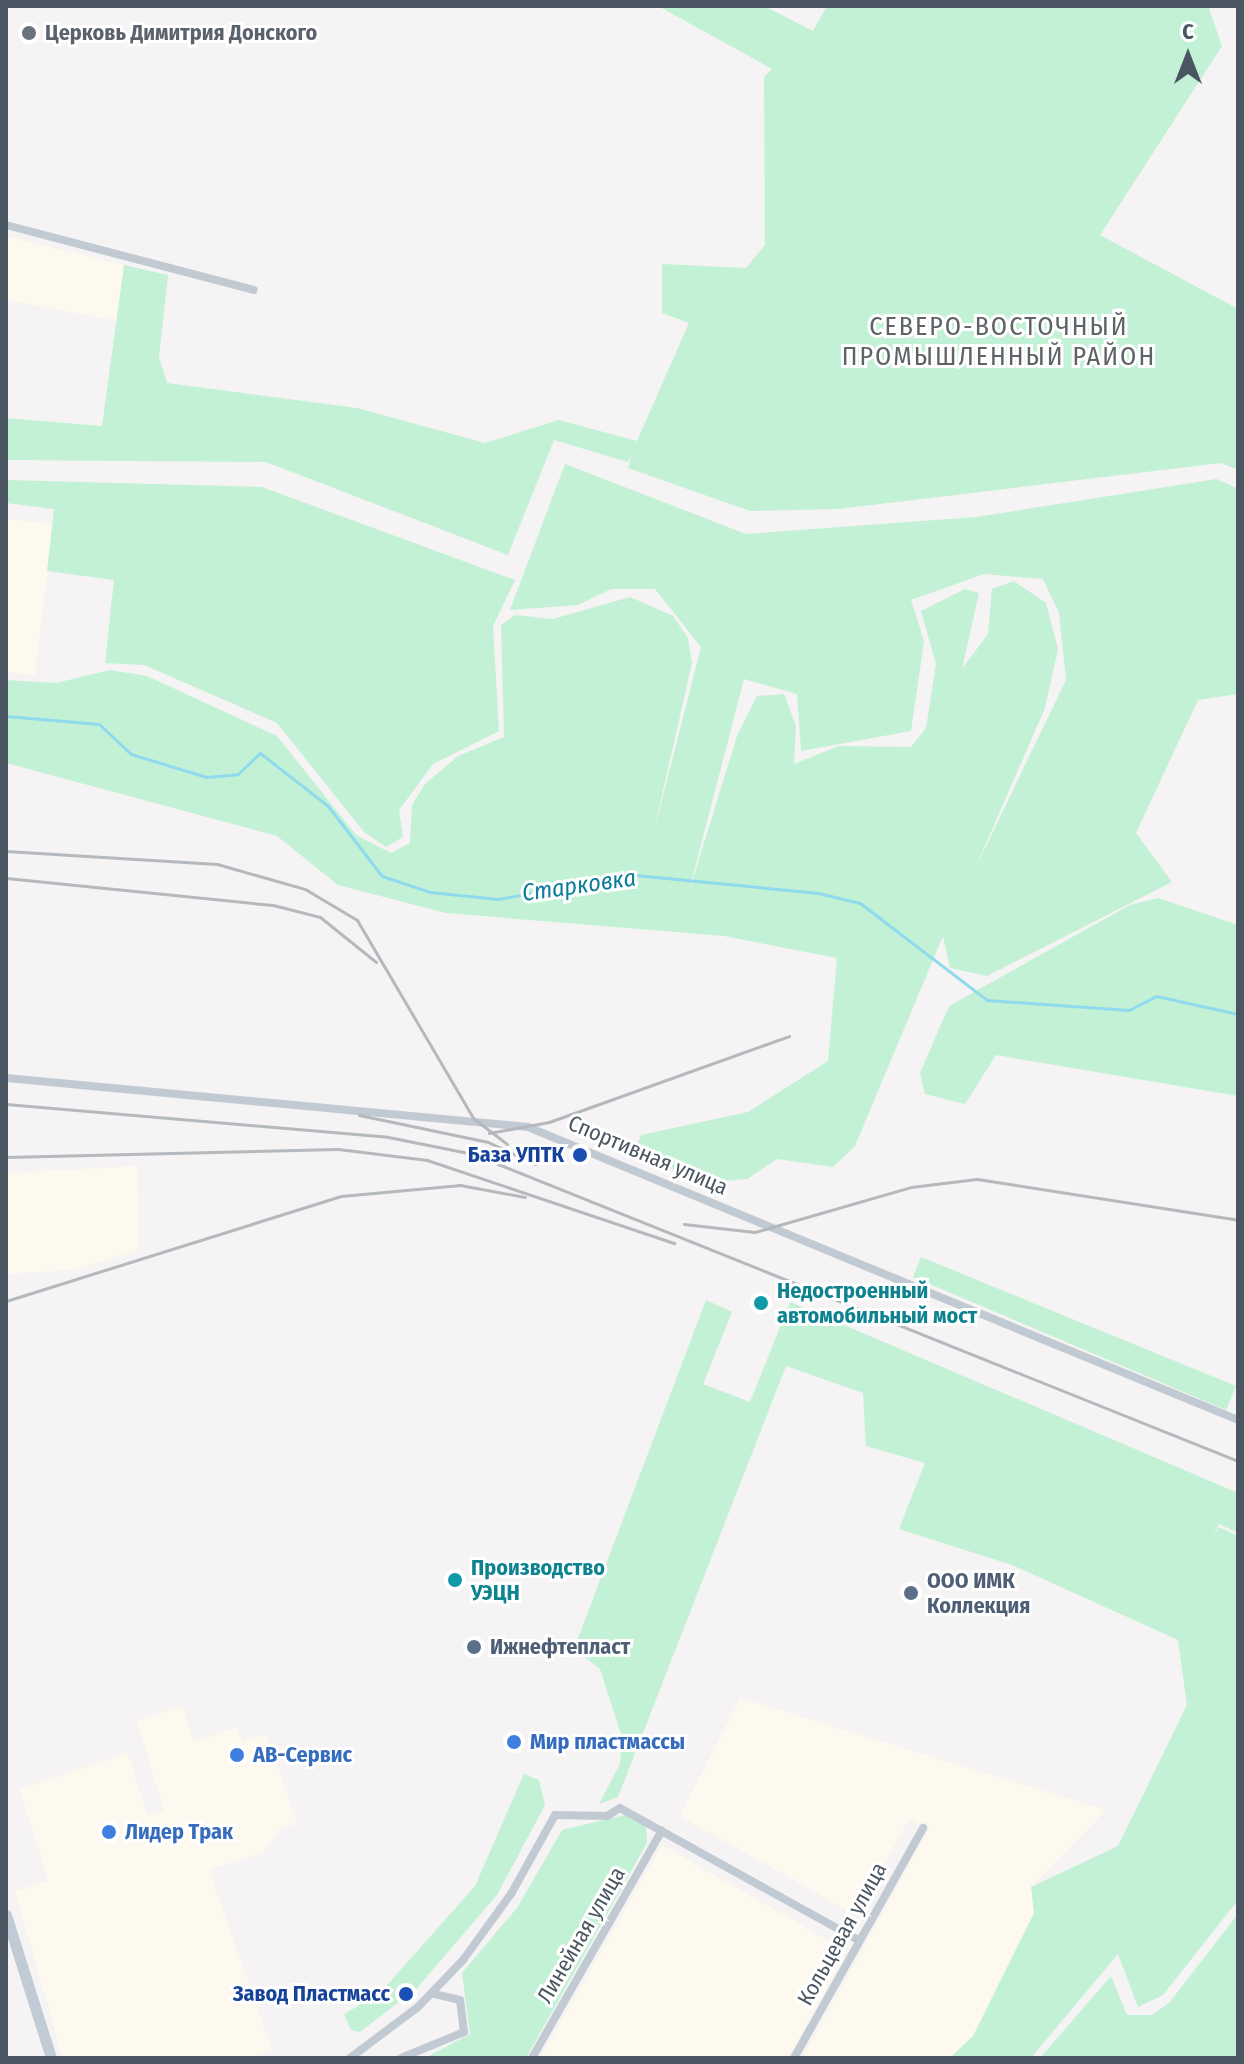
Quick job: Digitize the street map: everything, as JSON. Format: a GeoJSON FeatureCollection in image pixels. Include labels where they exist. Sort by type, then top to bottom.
{"type":"FeatureCollection","features":[{"type":"Feature","properties":{"kind":"main road"},"geometry":{"type":"LineString","coordinates":[[6,1915],[51,2058]]}},
{"type":"Feature","properties":{"kind":"street"},"geometry":{"type":"LineString","coordinates":[[6,225],[254,290]]}},
{"type":"Feature","properties":{"kind":"street","name":"Спортивная улица"},"geometry":{"type":"LineString","coordinates":[[6,1078],[528,1127],[1238,1420]]}},
{"type":"Feature","properties":{"kind":"street"},"geometry":{"type":"LineString","coordinates":[[350,2058],[431,1995],[488,1929],[555,1815],[607,1816],[620,1808],[858,1940]]}},
{"type":"Feature","properties":{"kind":"street","name":"Кольцевая улица"},"geometry":{"type":"LineString","coordinates":[[794,2058],[923,1828]]}},
{"type":"Feature","properties":{"kind":"street","name":"Линейная улица"},"geometry":{"type":"LineString","coordinates":[[532,2058],[662,1830]]}},
{"type":"Feature","properties":{"kind":"street"},"geometry":{"type":"LineString","coordinates":[[401,2058],[464,2032],[460,2000],[431,1995]]}},
{"type":"Feature","properties":{"kind":"shaded area"},"geometry":{"type":"Polygon","coordinates":[[[6,236],[124,265],[118,321],[6,300],[6,236]]]}},
{"type":"Feature","properties":{"kind":"shaded area"},"geometry":{"type":"Polygon","coordinates":[[[6,519],[53,524],[35,675],[6,672],[6,519]]]}},
{"type":"Feature","properties":{"kind":"shaded area"},"geometry":{"type":"Polygon","coordinates":[[[137,1166],[139,1250],[73,1270],[6,1274],[6,1173],[137,1166]]]}},
{"type":"Feature","properties":{"kind":"shaded area"},"geometry":{"type":"Polygon","coordinates":[[[740,1698],[1106,1810],[1031,1887],[1034,1913],[973,2036],[950,2058],[802,2058],[929,1829],[909,1819],[856,1915],[680,1816],[740,1698]]]}},
{"type":"Feature","properties":{"kind":"shaded area"},"geometry":{"type":"Polygon","coordinates":[[[182,1706],[194,1742],[237,1727],[243,1741],[267,1735],[297,1824],[280,1828],[264,1852],[209,1870],[272,2050],[250,2058],[63,2058],[15,1891],[48,1881],[20,1789],[128,1753],[147,1815],[164,1810],[137,1721],[182,1706]]]}},
{"type":"Feature","properties":{"kind":"shaded area"},"geometry":{"type":"Polygon","coordinates":[[[662,1845],[847,1951],[788,2058],[540,2058],[662,1845]]]}},
{"type":"Feature","properties":{"kind":"green space"},"geometry":{"type":"Polygon","coordinates":[[[658,6],[764,6],[813,31],[827,6],[1208,6],[1222,46],[1100,235],[1238,309],[1238,470],[1221,463],[838,509],[750,511],[628,468],[632,455],[628,462],[554,440],[508,555],[266,462],[6,460],[6,418],[102,426],[124,265],[168,275],[159,357],[167,383],[357,408],[485,443],[559,420],[637,441],[689,323],[662,313],[662,264],[746,268],[765,245],[764,77],[772,69],[658,6]]]}},
{"type":"Feature","properties":{"kind":"green space"},"geometry":{"type":"Polygon","coordinates":[[[565,464],[746,534],[976,517],[1217,479],[1238,489],[1238,694],[1198,700],[1136,833],[1172,882],[987,976],[950,968],[943,936],[855,1146],[833,1167],[777,1159],[747,1179],[711,1182],[633,1156],[641,1135],[748,1112],[828,1061],[837,958],[724,936],[446,913],[338,885],[277,836],[6,763],[6,680],[56,683],[110,670],[147,676],[277,736],[356,835],[391,853],[410,843],[412,805],[425,784],[458,756],[504,737],[501,625],[515,615],[553,619],[630,597],[673,616],[688,638],[692,663],[653,835],[701,647],[655,589],[611,589],[578,605],[510,610],[565,464]],[[984,574],[911,600],[924,641],[911,731],[801,751],[797,694],[744,679],[688,895],[737,736],[757,696],[784,694],[796,726],[794,764],[839,746],[911,747],[926,728],[936,664],[921,611],[965,589],[979,593],[962,669],[988,634],[992,589],[1014,581],[1046,603],[1058,649],[1045,708],[974,871],[1066,680],[1059,613],[1043,579],[984,574]]]}},
{"type":"Feature","properties":{"kind":"green space"},"geometry":{"type":"Polygon","coordinates":[[[6,480],[262,487],[515,580],[493,626],[499,731],[433,764],[399,810],[403,837],[386,847],[364,832],[277,723],[144,665],[105,663],[114,580],[47,571],[54,509],[6,503],[6,480]]]}},
{"type":"Feature","properties":{"kind":"green space"},"geometry":{"type":"Polygon","coordinates":[[[1158,898],[1238,925],[1238,1096],[996,1055],[965,1104],[925,1094],[920,1073],[949,1006],[1130,905],[1158,898]]]}},
{"type":"Feature","properties":{"kind":"green space"},"geometry":{"type":"Polygon","coordinates":[[[921,1257],[1236,1386],[1226,1410],[913,1277],[921,1257]]]}},
{"type":"Feature","properties":{"kind":"green space"},"geometry":{"type":"Polygon","coordinates":[[[706,1300],[732,1312],[703,1384],[750,1402],[790,1302],[1238,1493],[1238,1533],[1219,1524],[1213,1538],[1219,1527],[1238,1536],[1238,1900],[1163,1995],[1138,2007],[1118,1954],[1031,2058],[950,2058],[973,2036],[1034,1913],[1031,1887],[1118,1846],[1187,1705],[1178,1640],[1012,1565],[899,1529],[925,1463],[866,1446],[863,1393],[786,1366],[618,1797],[599,1804],[620,1764],[622,1737],[600,1669],[574,1649],[706,1300]]]}},
{"type":"Feature","properties":{"kind":"green space"},"geometry":{"type":"Polygon","coordinates":[[[524,1774],[539,1780],[545,1805],[497,1895],[417,1988],[360,2032],[351,2030],[344,2014],[379,1994],[475,1886],[524,1774]]]}},
{"type":"Feature","properties":{"kind":"green space"},"geometry":{"type":"Polygon","coordinates":[[[625,1815],[646,1826],[647,1843],[526,2058],[425,2058],[470,2034],[462,1973],[517,1908],[562,1830],[625,1815]]]}},
{"type":"Feature","properties":{"kind":"green space"},"geometry":{"type":"Polygon","coordinates":[[[1238,1914],[1238,2058],[1040,2058],[1111,1976],[1127,2015],[1152,2015],[1169,2003],[1238,1914]]]}},
{"type":"Feature","properties":{"kind":"waterway","name":"Старковка"},"geometry":{"type":"LineString","coordinates":[[6,716],[99,724],[131,754],[206,777],[238,774],[260,753],[328,806],[382,876],[430,892],[498,899],[635,875],[818,893],[860,903],[987,1000],[1129,1010],[1156,996],[1238,1014]]}},
{"type":"Feature","properties":{"kind":"railway"},"geometry":{"type":"LineString","coordinates":[[6,851],[217,864],[305,889],[357,920],[473,1118],[507,1144]]}},
{"type":"Feature","properties":{"kind":"railway"},"geometry":{"type":"LineString","coordinates":[[6,878],[273,905],[320,917],[376,962]]}},
{"type":"Feature","properties":{"kind":"railway"},"geometry":{"type":"LineString","coordinates":[[489,1133],[549,1122],[789,1036]]}},
{"type":"Feature","properties":{"kind":"railway"},"geometry":{"type":"LineString","coordinates":[[6,1104],[388,1137],[473,1154],[1238,1461]]}},
{"type":"Feature","properties":{"kind":"railway"},"geometry":{"type":"LineString","coordinates":[[359,1115],[488,1142],[535,1164]]}},
{"type":"Feature","properties":{"kind":"railway"},"geometry":{"type":"LineString","coordinates":[[6,1157],[338,1149],[427,1160],[674,1243]]}},
{"type":"Feature","properties":{"kind":"railway"},"geometry":{"type":"LineString","coordinates":[[684,1224],[755,1232],[911,1187],[977,1179],[1238,1220]]}},
{"type":"Feature","properties":{"kind":"railway"},"geometry":{"type":"LineString","coordinates":[[6,1301],[341,1196],[460,1185],[525,1197]]}},
{"type":"Feature","properties":{"kind":"place","name":"Церковь Димитрия Донского"},"geometry":{"type":"Point","coordinates":[29,33]}},
{"type":"Feature","properties":{"kind":"place","name":"База УПТК"},"geometry":{"type":"Point","coordinates":[580,1155]}},
{"type":"Feature","properties":{"kind":"place","name":"Недостроенный автомобильный мост"},"geometry":{"type":"Point","coordinates":[761,1303]}},
{"type":"Feature","properties":{"kind":"place","name":"Производство УЭЦН"},"geometry":{"type":"Point","coordinates":[455,1580]}},
{"type":"Feature","properties":{"kind":"place","name":"ООО ИМК Коллекция"},"geometry":{"type":"Point","coordinates":[911,1593]}},
{"type":"Feature","properties":{"kind":"place","name":"Ижнефтепласт"},"geometry":{"type":"Point","coordinates":[474,1647]}},
{"type":"Feature","properties":{"kind":"place","name":"Мир пластмассы"},"geometry":{"type":"Point","coordinates":[514,1742]}},
{"type":"Feature","properties":{"kind":"place","name":"АВ-Сервис"},"geometry":{"type":"Point","coordinates":[237,1755]}},
{"type":"Feature","properties":{"kind":"place","name":"Лидер Трак"},"geometry":{"type":"Point","coordinates":[109,1832]}},
{"type":"Feature","properties":{"kind":"place","name":"Завод Пластмасс"},"geometry":{"type":"Point","coordinates":[406,1994]}},
{"type":"Feature","properties":{"kind":"district","name":"СЕВЕРО-ВОСТОЧНЫЙ ПРОМЫШЛЕННЫЙ РАЙОН"},"geometry":{"type":"Point","coordinates":[999,342]}}]}
